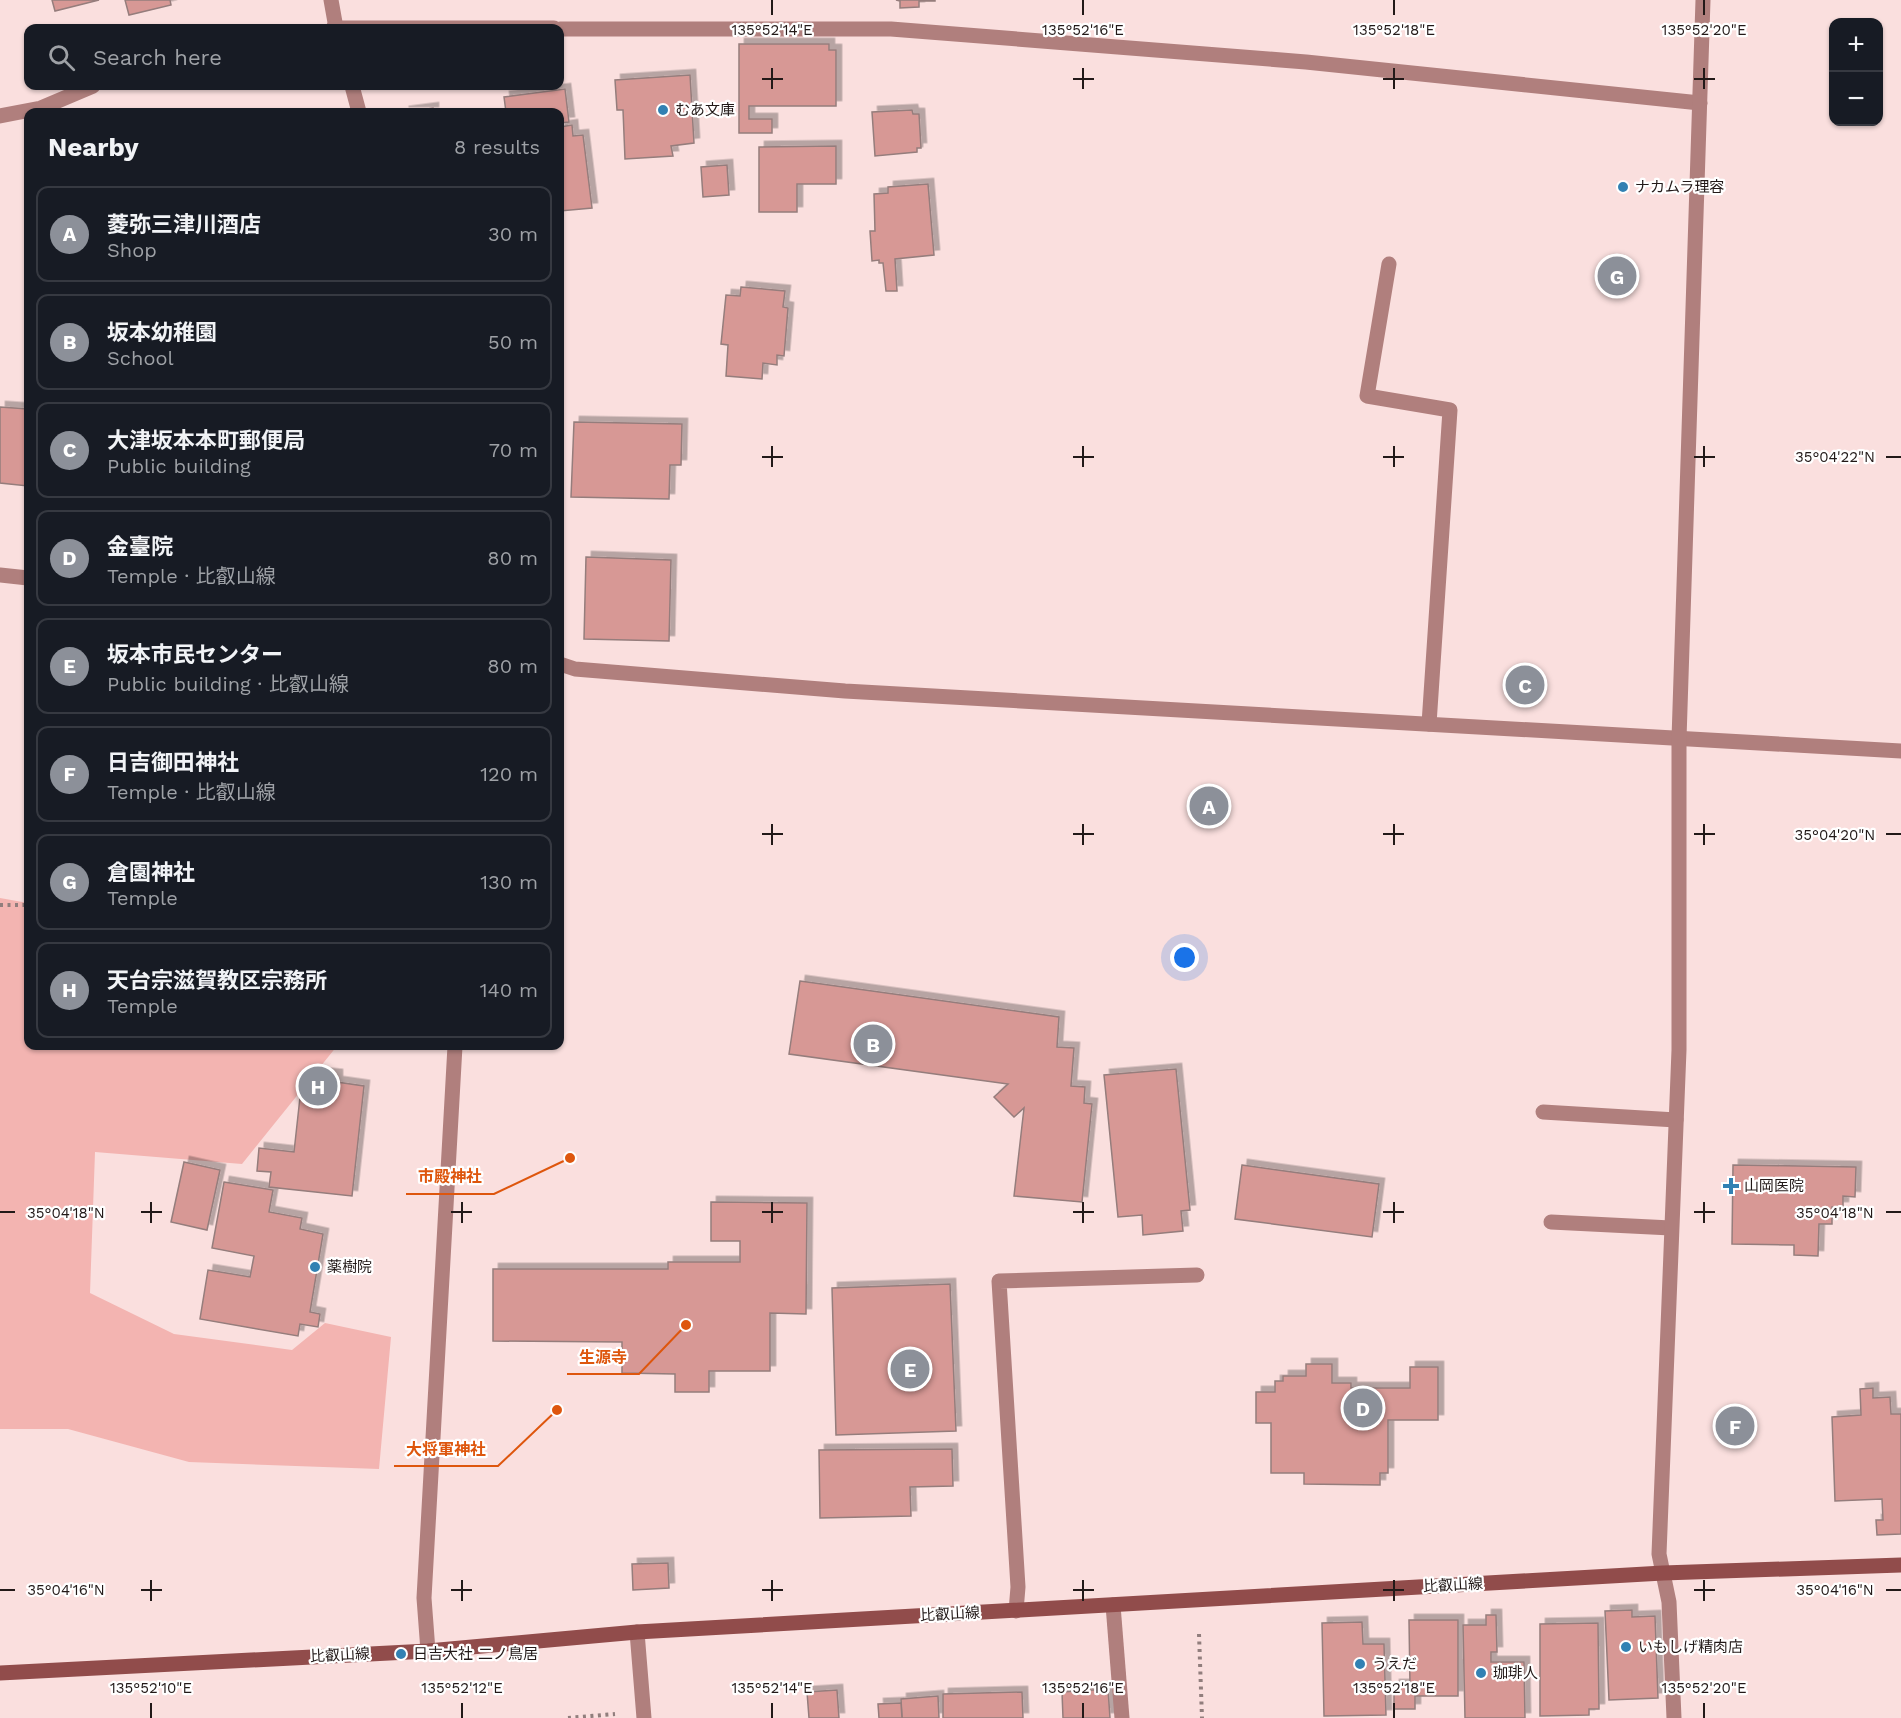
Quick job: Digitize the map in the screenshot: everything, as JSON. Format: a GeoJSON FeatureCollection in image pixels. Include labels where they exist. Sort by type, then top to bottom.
{"type":"FeatureCollection","features":[{"type":"Feature","properties":{"kind":"main road","name":"比叡山線"},"geometry":{"type":"LineString","coordinates":[[0,1672],[428,1651],[637,1632],[1663,1573],[1901,1565]]}},
{"type":"Feature","properties":{"kind":"street"},"geometry":{"type":"LineString","coordinates":[[331,0],[334,24]]}},
{"type":"Feature","properties":{"kind":"street"},"geometry":{"type":"LineString","coordinates":[[1674,1718],[1669,1602],[1659,1554],[1678,1050],[1678,739],[1703,0]]}},
{"type":"Feature","properties":{"kind":"street"},"geometry":{"type":"LineString","coordinates":[[564,28],[891,29],[1306,62],[1700,104]]}},
{"type":"Feature","properties":{"kind":"street"},"geometry":{"type":"LineString","coordinates":[[41,108],[84,90]]}},
{"type":"Feature","properties":{"kind":"street"},"geometry":{"type":"LineString","coordinates":[[353,90],[358,108]]}},
{"type":"Feature","properties":{"kind":"street"},"geometry":{"type":"LineString","coordinates":[[0,116],[24,111]]}},
{"type":"Feature","properties":{"kind":"street"},"geometry":{"type":"LineString","coordinates":[[1389,264],[1367,396],[1450,410],[1429,724]]}},
{"type":"Feature","properties":{"kind":"street"},"geometry":{"type":"LineString","coordinates":[[0,575],[24,578]]}},
{"type":"Feature","properties":{"kind":"street"},"geometry":{"type":"LineString","coordinates":[[564,665],[575,669],[845,691],[1901,751]]}},
{"type":"Feature","properties":{"kind":"street"},"geometry":{"type":"LineString","coordinates":[[428,1651],[424,1598],[455,1050]]}},
{"type":"Feature","properties":{"kind":"street"},"geometry":{"type":"LineString","coordinates":[[1543,1112],[1676,1120]]}},
{"type":"Feature","properties":{"kind":"street"},"geometry":{"type":"LineString","coordinates":[[1551,1222],[1671,1228]]}},
{"type":"Feature","properties":{"kind":"street"},"geometry":{"type":"LineString","coordinates":[[1016,1611],[1018,1587],[999,1281],[1197,1275]]}},
{"type":"Feature","properties":{"kind":"street"},"geometry":{"type":"LineString","coordinates":[[1113,1605],[1122,1718]]}},
{"type":"Feature","properties":{"kind":"street"},"geometry":{"type":"LineString","coordinates":[[637,1632],[643,1715]]}},
{"type":"Feature","properties":{"kind":"path"},"geometry":{"type":"LineString","coordinates":[[0,905],[24,905]]}},
{"type":"Feature","properties":{"kind":"path"},"geometry":{"type":"LineString","coordinates":[[1199,1634],[1202,1718]]}},
{"type":"Feature","properties":{"kind":"path"},"geometry":{"type":"LineString","coordinates":[[568,1718],[643,1715]]}},
{"type":"Feature","properties":{"kind":"shaded area"},"geometry":{"type":"Polygon","coordinates":[[[0,898],[24,902],[24,1050],[334,1050],[242,1164],[95,1152],[90,1293],[174,1334],[292,1350],[325,1323],[391,1337],[379,1469],[189,1462],[68,1429],[0,1429],[0,898]]]}},
{"type":"Feature","properties":{"kind":"building"},"geometry":{"type":"Polygon","coordinates":[[[52,0],[99,0],[55,11],[52,0]]]}},
{"type":"Feature","properties":{"kind":"building"},"geometry":{"type":"Polygon","coordinates":[[[125,0],[170,0],[171,5],[129,15],[125,0]]]}},
{"type":"Feature","properties":{"kind":"building"},"geometry":{"type":"Polygon","coordinates":[[[896,0],[935,1],[919,1],[919,7],[900,8],[900,1],[896,0]]]}},
{"type":"Feature","properties":{"kind":"building"},"geometry":{"type":"Polygon","coordinates":[[[739,44],[829,44],[829,50],[836,50],[836,106],[749,106],[749,119],[772,119],[772,133],[739,133],[739,44]]]}},
{"type":"Feature","properties":{"kind":"building"},"geometry":{"type":"Polygon","coordinates":[[[690,75],[694,143],[671,146],[673,156],[625,159],[623,110],[617,110],[615,80],[690,75]]]}},
{"type":"Feature","properties":{"kind":"building"},"geometry":{"type":"Polygon","coordinates":[[[564,89],[569,122],[564,123],[564,108],[505,108],[504,97],[564,89]]]}},
{"type":"Feature","properties":{"kind":"building"},"geometry":{"type":"Polygon","coordinates":[[[912,110],[913,114],[919,114],[921,148],[917,148],[917,152],[875,156],[872,112],[912,110]]]}},
{"type":"Feature","properties":{"kind":"building"},"geometry":{"type":"Polygon","coordinates":[[[572,125],[573,136],[583,135],[592,208],[564,211],[564,126],[572,125]]]}},
{"type":"Feature","properties":{"kind":"building"},"geometry":{"type":"Polygon","coordinates":[[[836,146],[836,184],[797,184],[797,212],[759,212],[759,147],[836,146]]]}},
{"type":"Feature","properties":{"kind":"building"},"geometry":{"type":"Polygon","coordinates":[[[727,165],[729,195],[703,197],[701,167],[727,165]]]}},
{"type":"Feature","properties":{"kind":"building"},"geometry":{"type":"Polygon","coordinates":[[[928,184],[934,255],[895,259],[897,291],[886,291],[883,263],[879,263],[879,260],[872,261],[870,231],[875,231],[874,194],[888,193],[888,187],[928,184]]]}},
{"type":"Feature","properties":{"kind":"building"},"geometry":{"type":"Polygon","coordinates":[[[741,287],[785,291],[783,307],[788,308],[784,356],[777,355],[777,365],[763,363],[762,379],[726,376],[728,345],[721,344],[726,295],[740,296],[741,287]]]}},
{"type":"Feature","properties":{"kind":"building"},"geometry":{"type":"Polygon","coordinates":[[[0,407],[24,409],[24,486],[0,483],[0,407]]]}},
{"type":"Feature","properties":{"kind":"building"},"geometry":{"type":"Polygon","coordinates":[[[574,422],[682,424],[681,465],[670,465],[669,499],[571,497],[574,422]]]}},
{"type":"Feature","properties":{"kind":"building"},"geometry":{"type":"Polygon","coordinates":[[[586,557],[671,560],[669,641],[584,639],[586,557]]]}},
{"type":"Feature","properties":{"kind":"building"},"geometry":{"type":"Polygon","coordinates":[[[800,981],[1059,1017],[1057,1047],[1074,1048],[1071,1086],[1085,1087],[1084,1103],[1092,1104],[1082,1202],[1014,1196],[1024,1108],[1014,1117],[994,1097],[1008,1084],[789,1054],[800,981]]]}},
{"type":"Feature","properties":{"kind":"building"},"geometry":{"type":"Polygon","coordinates":[[[1176,1069],[1190,1210],[1181,1211],[1183,1231],[1143,1235],[1142,1215],[1118,1217],[1104,1075],[1176,1069]]]}},
{"type":"Feature","properties":{"kind":"building"},"geometry":{"type":"Polygon","coordinates":[[[315,1073],[337,1075],[337,1082],[364,1086],[352,1196],[269,1187],[271,1172],[257,1171],[259,1148],[294,1152],[302,1079],[314,1080],[315,1073]]]}},
{"type":"Feature","properties":{"kind":"building"},"geometry":{"type":"Polygon","coordinates":[[[184,1162],[220,1170],[207,1230],[171,1222],[184,1162]]]}},
{"type":"Feature","properties":{"kind":"building"},"geometry":{"type":"Polygon","coordinates":[[[1242,1165],[1379,1184],[1372,1237],[1235,1219],[1242,1165]]]}},
{"type":"Feature","properties":{"kind":"building"},"geometry":{"type":"Polygon","coordinates":[[[1733,1165],[1856,1167],[1855,1197],[1843,1196],[1843,1207],[1832,1207],[1832,1224],[1819,1224],[1818,1256],[1794,1255],[1794,1245],[1732,1244],[1733,1165]]]}},
{"type":"Feature","properties":{"kind":"building"},"geometry":{"type":"Polygon","coordinates":[[[224,1182],[273,1190],[269,1212],[302,1218],[300,1229],[323,1234],[310,1312],[320,1314],[318,1327],[300,1324],[298,1336],[200,1319],[208,1270],[250,1277],[254,1256],[212,1248],[224,1182]]]}},
{"type":"Feature","properties":{"kind":"building"},"geometry":{"type":"Polygon","coordinates":[[[711,1202],[807,1203],[806,1314],[770,1313],[770,1371],[709,1371],[709,1392],[675,1392],[675,1374],[622,1373],[622,1342],[493,1341],[493,1269],[668,1269],[668,1262],[740,1262],[740,1241],[711,1241],[711,1202]]]}},
{"type":"Feature","properties":{"kind":"building"},"geometry":{"type":"Polygon","coordinates":[[[950,1284],[956,1431],[836,1435],[832,1288],[950,1284]]]}},
{"type":"Feature","properties":{"kind":"building"},"geometry":{"type":"Polygon","coordinates":[[[1306,1364],[1332,1364],[1332,1383],[1351,1383],[1351,1388],[1410,1388],[1410,1367],[1438,1367],[1438,1420],[1388,1420],[1388,1473],[1380,1473],[1380,1485],[1304,1484],[1304,1473],[1271,1473],[1271,1423],[1256,1423],[1256,1392],[1275,1392],[1275,1381],[1283,1381],[1283,1376],[1306,1376],[1306,1364]]]}},
{"type":"Feature","properties":{"kind":"building"},"geometry":{"type":"Polygon","coordinates":[[[1873,1388],[1873,1398],[1890,1397],[1891,1414],[1901,1414],[1901,1534],[1877,1535],[1876,1520],[1883,1520],[1882,1499],[1835,1501],[1832,1417],[1861,1415],[1860,1389],[1873,1388]]]}},
{"type":"Feature","properties":{"kind":"building"},"geometry":{"type":"Polygon","coordinates":[[[952,1449],[953,1486],[910,1487],[911,1516],[820,1518],[819,1450],[952,1449]]]}},
{"type":"Feature","properties":{"kind":"building"},"geometry":{"type":"Polygon","coordinates":[[[668,1563],[669,1588],[633,1590],[632,1564],[668,1563]]]}},
{"type":"Feature","properties":{"kind":"building"},"geometry":{"type":"Polygon","coordinates":[[[1632,1610],[1632,1617],[1655,1616],[1658,1698],[1609,1700],[1605,1611],[1632,1610]]]}},
{"type":"Feature","properties":{"kind":"building"},"geometry":{"type":"Polygon","coordinates":[[[1486,1615],[1496,1615],[1497,1652],[1491,1652],[1491,1662],[1524,1662],[1525,1718],[1465,1718],[1463,1625],[1486,1625],[1486,1615]]]}},
{"type":"Feature","properties":{"kind":"building"},"geometry":{"type":"Polygon","coordinates":[[[1409,1620],[1458,1620],[1458,1696],[1415,1696],[1415,1709],[1394,1709],[1394,1685],[1410,1685],[1409,1620]]]}},
{"type":"Feature","properties":{"kind":"building"},"geometry":{"type":"Polygon","coordinates":[[[1362,1622],[1363,1644],[1384,1644],[1386,1715],[1324,1716],[1322,1623],[1362,1622]]]}},
{"type":"Feature","properties":{"kind":"building"},"geometry":{"type":"Polygon","coordinates":[[[1598,1623],[1599,1709],[1589,1709],[1589,1715],[1540,1716],[1540,1624],[1598,1623]]]}},
{"type":"Feature","properties":{"kind":"building"},"geometry":{"type":"Polygon","coordinates":[[[1108,1689],[1110,1718],[1063,1718],[1062,1692],[1108,1689]]]}},
{"type":"Feature","properties":{"kind":"building"},"geometry":{"type":"Polygon","coordinates":[[[837,1690],[839,1718],[809,1718],[807,1692],[837,1690]]]}},
{"type":"Feature","properties":{"kind":"building"},"geometry":{"type":"Polygon","coordinates":[[[1022,1692],[1023,1718],[943,1718],[943,1694],[1022,1692]]]}},
{"type":"Feature","properties":{"kind":"building"},"geometry":{"type":"Polygon","coordinates":[[[938,1696],[939,1718],[902,1718],[901,1699],[938,1696]]]}},
{"type":"Feature","properties":{"kind":"building"},"geometry":{"type":"Polygon","coordinates":[[[901,1703],[902,1718],[879,1718],[878,1704],[901,1703]]]}},
{"type":"Feature","properties":{"kind":"place","name":"むあ文庫"},"geometry":{"type":"Point","coordinates":[663,110]}},
{"type":"Feature","properties":{"kind":"place","name":"ナカムラ理容"},"geometry":{"type":"Point","coordinates":[1623,187]}},
{"type":"Feature","properties":{"kind":"place","name":"倉園神社"},"geometry":{"type":"Point","coordinates":[1617,276]}},
{"type":"Feature","properties":{"kind":"place","name":"大津坂本本町郵便局"},"geometry":{"type":"Point","coordinates":[1525,685]}},
{"type":"Feature","properties":{"kind":"place","name":"菱弥三津川酒店"},"geometry":{"type":"Point","coordinates":[1209,806]}},
{"type":"Feature","properties":{"kind":"place","name":"坂本幼稚園"},"geometry":{"type":"Point","coordinates":[873,1044]}},
{"type":"Feature","properties":{"kind":"place","name":"天台宗滋賀教区宗務所"},"geometry":{"type":"Point","coordinates":[318,1086]}},
{"type":"Feature","properties":{"kind":"place","name":"市殿神社"},"geometry":{"type":"Point","coordinates":[570,1158]}},
{"type":"Feature","properties":{"kind":"place","name":"山岡医院"},"geometry":{"type":"Point","coordinates":[1731,1186]}},
{"type":"Feature","properties":{"kind":"place","name":"薬樹院"},"geometry":{"type":"Point","coordinates":[315,1267]}},
{"type":"Feature","properties":{"kind":"place","name":"生源寺"},"geometry":{"type":"Point","coordinates":[686,1325]}},
{"type":"Feature","properties":{"kind":"place","name":"坂本市民センター"},"geometry":{"type":"Point","coordinates":[910,1369]}},
{"type":"Feature","properties":{"kind":"place","name":"金臺院"},"geometry":{"type":"Point","coordinates":[1363,1408]}},
{"type":"Feature","properties":{"kind":"place","name":"大将軍神社"},"geometry":{"type":"Point","coordinates":[557,1410]}},
{"type":"Feature","properties":{"kind":"place","name":"日吉御田神社"},"geometry":{"type":"Point","coordinates":[1735,1426]}},
{"type":"Feature","properties":{"kind":"place","name":"いもしげ精肉店"},"geometry":{"type":"Point","coordinates":[1626,1647]}},
{"type":"Feature","properties":{"kind":"place","name":"日吉大社 二ノ鳥居"},"geometry":{"type":"Point","coordinates":[401,1654]}},
{"type":"Feature","properties":{"kind":"place","name":"うえだ"},"geometry":{"type":"Point","coordinates":[1360,1664]}},
{"type":"Feature","properties":{"kind":"place","name":"珈琲人"},"geometry":{"type":"Point","coordinates":[1481,1673]}}]}
